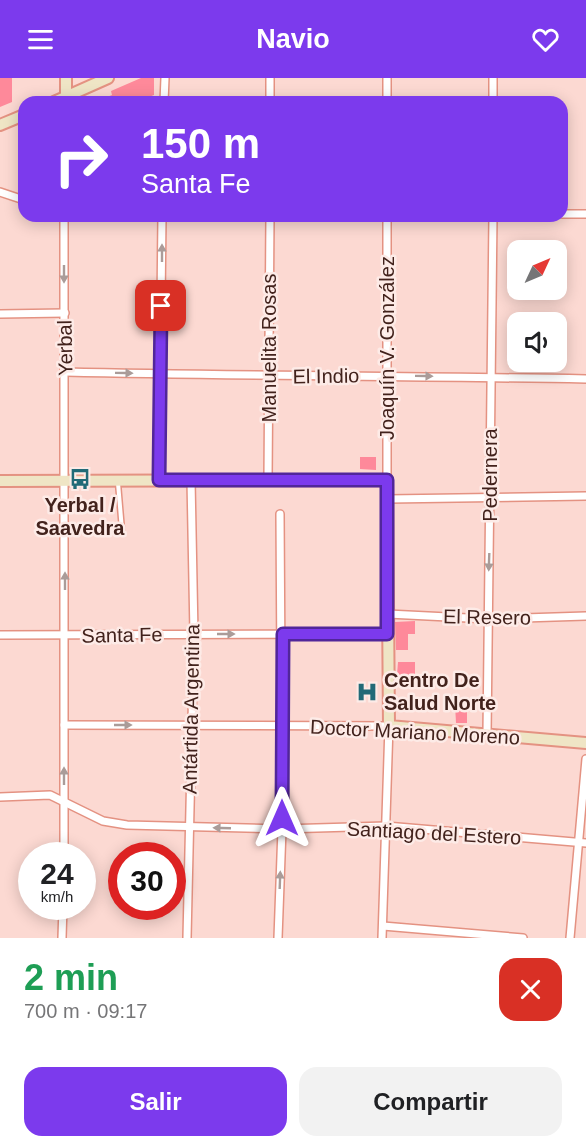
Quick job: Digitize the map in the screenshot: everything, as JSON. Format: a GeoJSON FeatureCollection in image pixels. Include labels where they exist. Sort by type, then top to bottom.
{"type":"FeatureCollection","features":[{"type":"Feature","properties":{"kind":"street"},"geometry":{"type":"LineString","coordinates":[[66,78],[66,96]]}},
{"type":"Feature","properties":{"kind":"street"},"geometry":{"type":"LineString","coordinates":[[72,96],[108,78]]}},
{"type":"Feature","properties":{"kind":"street"},"geometry":{"type":"LineString","coordinates":[[164,96],[165,78]]}},
{"type":"Feature","properties":{"kind":"street"},"geometry":{"type":"LineString","coordinates":[[270,78],[270,96]]}},
{"type":"Feature","properties":{"kind":"street"},"geometry":{"type":"LineString","coordinates":[[387,78],[387,96]]}},
{"type":"Feature","properties":{"kind":"street"},"geometry":{"type":"LineString","coordinates":[[493,78],[493,96]]}},
{"type":"Feature","properties":{"kind":"street"},"geometry":{"type":"LineString","coordinates":[[0,125],[18,118]]}},
{"type":"Feature","properties":{"kind":"street"},"geometry":{"type":"LineString","coordinates":[[0,192],[18,198]]}},
{"type":"Feature","properties":{"kind":"street"},"geometry":{"type":"LineString","coordinates":[[568,214],[586,214]]}},
{"type":"Feature","properties":{"kind":"street","name":"Yerbal"},"geometry":{"type":"LineString","coordinates":[[63,842],[66,372],[64,222]]}},
{"type":"Feature","properties":{"kind":"street"},"geometry":{"type":"LineString","coordinates":[[159,480],[162,222]]}},
{"type":"Feature","properties":{"kind":"street","name":"Manuelita Rosas"},"geometry":{"type":"LineString","coordinates":[[268,480],[270,222]]}},
{"type":"Feature","properties":{"kind":"street","name":"Joaquín V. González"},"geometry":{"type":"LineString","coordinates":[[387,222],[387,480]]}},
{"type":"Feature","properties":{"kind":"street","name":"Pedernera"},"geometry":{"type":"LineString","coordinates":[[487,734],[493,222]]}},
{"type":"Feature","properties":{"kind":"street"},"geometry":{"type":"LineString","coordinates":[[0,314],[64,313]]}},
{"type":"Feature","properties":{"kind":"street","name":"El Indio"},"geometry":{"type":"LineString","coordinates":[[66,372],[268,377],[387,375],[586,379]]}},
{"type":"Feature","properties":{"kind":"street","name":"Antártida Argentina"},"geometry":{"type":"LineString","coordinates":[[187,938],[190,725],[194,634],[191,480]]}},
{"type":"Feature","properties":{"kind":"street"},"geometry":{"type":"LineString","coordinates":[[0,481],[387,480],[389,726],[382,938]]}},
{"type":"Feature","properties":{"kind":"street"},"geometry":{"type":"LineString","coordinates":[[388,499],[586,496]]}},
{"type":"Feature","properties":{"kind":"street"},"geometry":{"type":"LineString","coordinates":[[278,938],[282,829],[283,634],[280,514]]}},
{"type":"Feature","properties":{"kind":"street","name":"El Resero"},"geometry":{"type":"LineString","coordinates":[[388,614],[488,619],[586,616]]}},
{"type":"Feature","properties":{"kind":"street","name":"Santa Fe"},"geometry":{"type":"LineString","coordinates":[[0,635],[387,634]]}},
{"type":"Feature","properties":{"kind":"street","name":"Doctor Mariano Moreno"},"geometry":{"type":"LineString","coordinates":[[64,725],[389,726],[586,743]]}},
{"type":"Feature","properties":{"kind":"street"},"geometry":{"type":"LineString","coordinates":[[570,938],[586,759]]}},
{"type":"Feature","properties":{"kind":"street","name":"Santiago del Estero"},"geometry":{"type":"LineString","coordinates":[[0,797],[50,795],[103,821],[127,825],[282,829],[386,826],[586,843]]}},
{"type":"Feature","properties":{"kind":"street"},"geometry":{"type":"LineString","coordinates":[[62,938],[63,920]]}},
{"type":"Feature","properties":{"kind":"street"},"geometry":{"type":"LineString","coordinates":[[383,926],[523,938]]}},
{"type":"Feature","properties":{"kind":"lane"},"geometry":{"type":"LineString","coordinates":[[118,480],[122,530]]}},
{"type":"Feature","properties":{"kind":"building"},"geometry":{"type":"Polygon","coordinates":[[[0,78],[12,78],[12,102],[0,107],[0,78]]]}},
{"type":"Feature","properties":{"kind":"building"},"geometry":{"type":"Polygon","coordinates":[[[141,78],[154,78],[154,95],[151,96],[110,96],[112,95],[111,91],[141,78]]]}},
{"type":"Feature","properties":{"kind":"building"},"geometry":{"type":"Polygon","coordinates":[[[360,457],[376,457],[376,470],[360,469],[360,457]]]}},
{"type":"Feature","properties":{"kind":"building"},"geometry":{"type":"Polygon","coordinates":[[[415,621],[415,634],[408,634],[408,650],[396,650],[395,622],[415,621]]]}},
{"type":"Feature","properties":{"kind":"building"},"geometry":{"type":"Polygon","coordinates":[[[398,662],[415,662],[415,675],[397,675],[398,662]]]}},
{"type":"Feature","properties":{"kind":"building"},"geometry":{"type":"Polygon","coordinates":[[[455,704],[467,704],[467,723],[456,723],[455,704]]]}},
{"type":"Feature","properties":{"kind":"place","name":"Yerbal / Saavedra"},"geometry":{"type":"Point","coordinates":[80,479]}},
{"type":"Feature","properties":{"kind":"place","name":"Centro De Salud Norte"},"geometry":{"type":"Point","coordinates":[367,692]}},
{"type":"Feature","properties":{"kind":"route"},"geometry":{"type":"LineString","coordinates":[[161,306],[159,480],[387,480],[387,634],[283,634],[282,818]]}}]}
